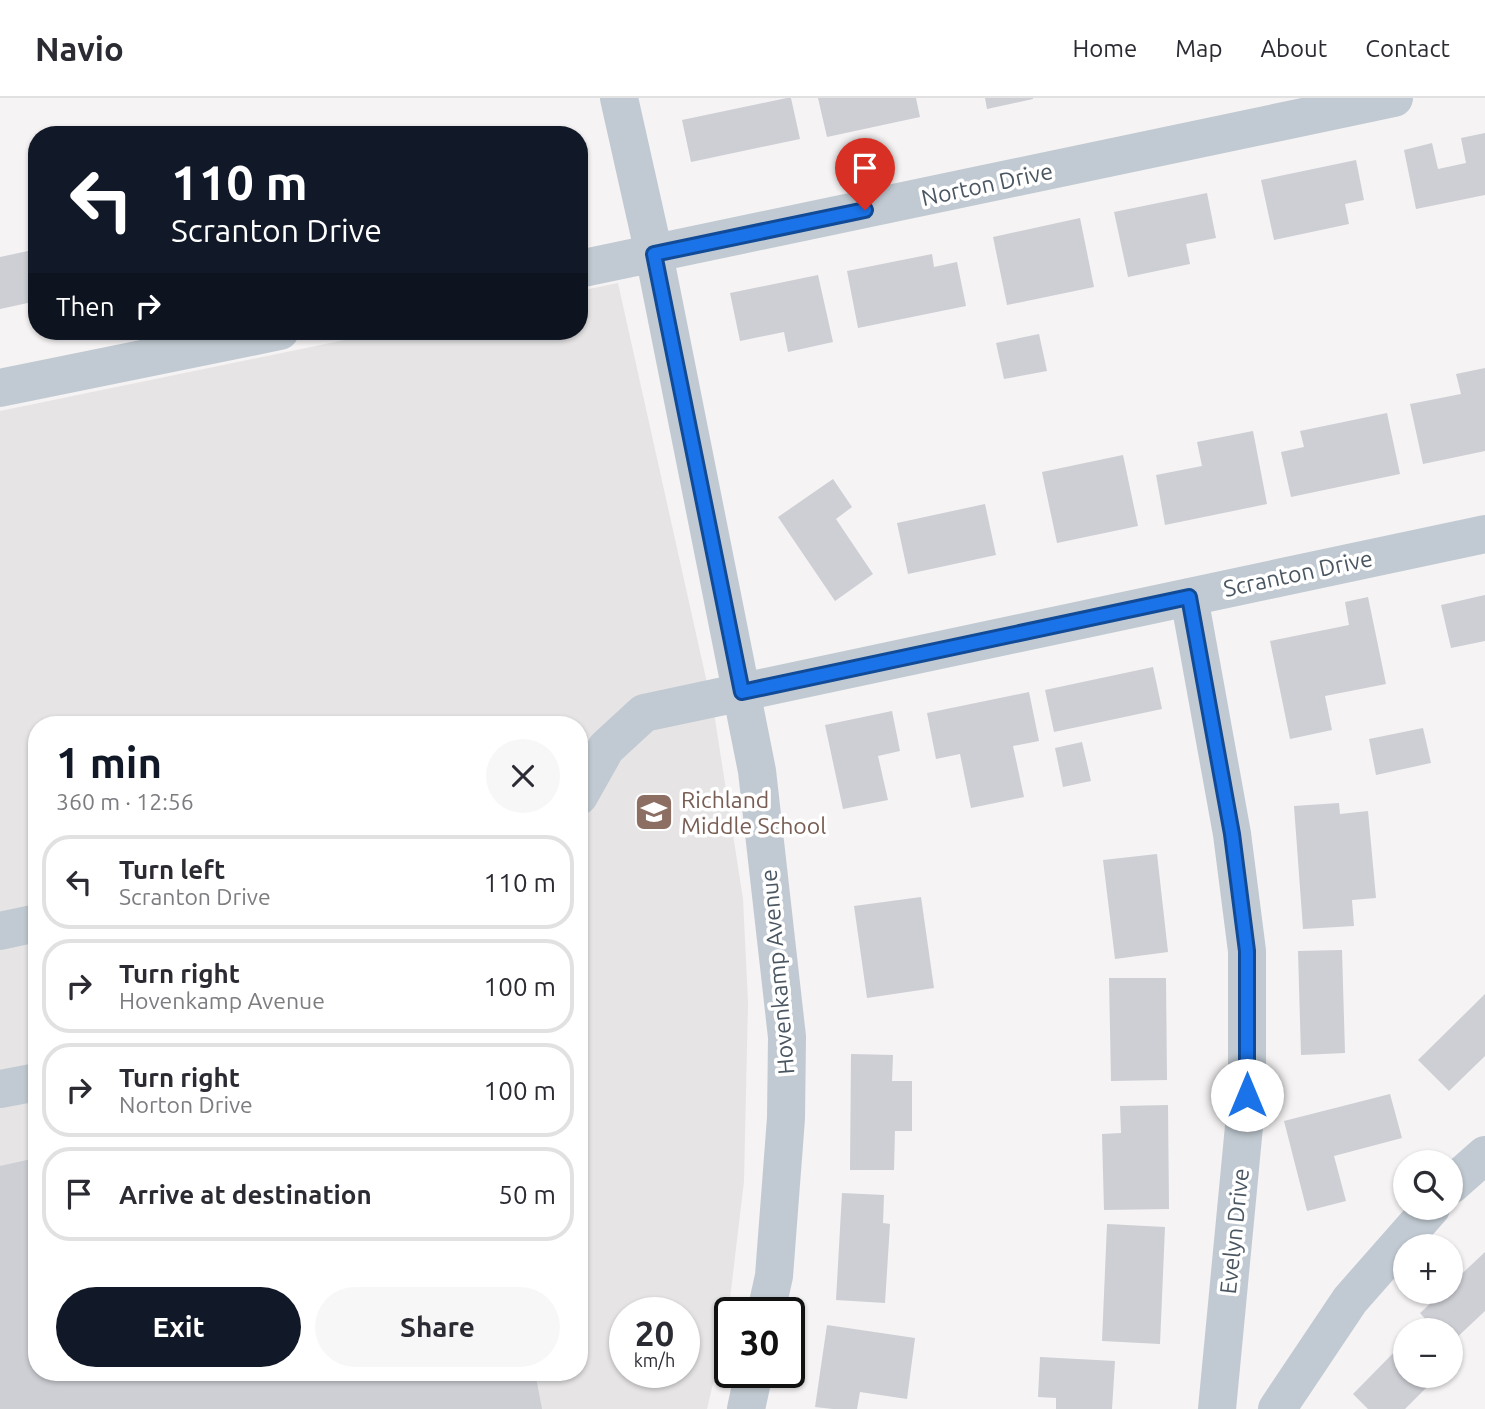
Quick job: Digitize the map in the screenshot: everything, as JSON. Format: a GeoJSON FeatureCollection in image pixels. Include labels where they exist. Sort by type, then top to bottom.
{"type":"FeatureCollection","features":[{"type":"Feature","properties":{"kind":"street","name":"Hovenkamp Avenue"},"geometry":{"type":"LineString","coordinates":[[620,98],[654,254],[757,771],[787,1037],[786,1118],[774,1276],[769,1297]]}},
{"type":"Feature","properties":{"kind":"street","name":"Norton Drive"},"geometry":{"type":"LineString","coordinates":[[588,268],[1394,98]]}},
{"type":"Feature","properties":{"kind":"street"},"geometry":{"type":"LineString","coordinates":[[0,388],[236,340]]}},
{"type":"Feature","properties":{"kind":"street","name":"Scranton Drive"},"geometry":{"type":"LineString","coordinates":[[588,780],[606,748],[644,713],[1485,534]]}},
{"type":"Feature","properties":{"kind":"street","name":"Evelyn Drive"},"geometry":{"type":"LineString","coordinates":[[1189,597],[1232,834],[1247,951],[1247,1095],[1217,1409]]}},
{"type":"Feature","properties":{"kind":"street"},"geometry":{"type":"LineString","coordinates":[[0,931],[28,925]]}},
{"type":"Feature","properties":{"kind":"street"},"geometry":{"type":"LineString","coordinates":[[0,1089],[28,1084]]}},
{"type":"Feature","properties":{"kind":"street"},"geometry":{"type":"LineString","coordinates":[[1463,1174],[1485,1155]]}},
{"type":"Feature","properties":{"kind":"street"},"geometry":{"type":"LineString","coordinates":[[1277,1409],[1350,1300],[1420,1220]]}},
{"type":"Feature","properties":{"kind":"street"},"geometry":{"type":"LineString","coordinates":[[746,1409],[751,1388]]}},
{"type":"Feature","properties":{"kind":"shaded area","name":"Richland Middle School"},"geometry":{"type":"Polygon","coordinates":[[[618,283],[715,719],[743,899],[748,1002],[744,1181],[730,1297],[714,1297],[714,1379],[707,1409],[0,1409],[0,411],[344,340],[588,340],[588,289],[618,283]]]}},
{"type":"Feature","properties":{"kind":"building"},"geometry":{"type":"Polygon","coordinates":[[[791,98],[800,139],[691,162],[682,120],[791,98]]]}},
{"type":"Feature","properties":{"kind":"building"},"geometry":{"type":"Polygon","coordinates":[[[818,98],[916,98],[920,117],[827,137],[818,98]]]}},
{"type":"Feature","properties":{"kind":"building"},"geometry":{"type":"Polygon","coordinates":[[[985,98],[1033,98],[1033,99],[987,109],[985,98]]]}},
{"type":"Feature","properties":{"kind":"building"},"geometry":{"type":"Polygon","coordinates":[[[1485,133],[1485,195],[1416,209],[1404,150],[1432,143],[1438,169],[1466,163],[1461,138],[1485,133]]]}},
{"type":"Feature","properties":{"kind":"building"},"geometry":{"type":"Polygon","coordinates":[[[1356,160],[1364,200],[1345,204],[1349,224],[1274,240],[1261,180],[1356,160]]]}},
{"type":"Feature","properties":{"kind":"building"},"geometry":{"type":"Polygon","coordinates":[[[1207,193],[1216,238],[1186,244],[1190,264],[1128,277],[1114,212],[1207,193]]]}},
{"type":"Feature","properties":{"kind":"building"},"geometry":{"type":"Polygon","coordinates":[[[1080,218],[1094,287],[1007,305],[993,237],[1080,218]]]}},
{"type":"Feature","properties":{"kind":"building"},"geometry":{"type":"Polygon","coordinates":[[[28,251],[28,303],[0,309],[0,257],[28,251]]]}},
{"type":"Feature","properties":{"kind":"building"},"geometry":{"type":"Polygon","coordinates":[[[932,254],[934,267],[957,262],[966,306],[858,328],[847,271],[932,254]]]}},
{"type":"Feature","properties":{"kind":"building"},"geometry":{"type":"Polygon","coordinates":[[[818,275],[833,342],[788,352],[784,332],[740,341],[730,293],[818,275]]]}},
{"type":"Feature","properties":{"kind":"building"},"geometry":{"type":"Polygon","coordinates":[[[1039,334],[1047,371],[1004,379],[996,343],[1039,334]]]}},
{"type":"Feature","properties":{"kind":"building"},"geometry":{"type":"Polygon","coordinates":[[[1485,368],[1485,451],[1423,464],[1410,404],[1461,394],[1456,374],[1485,368]]]}},
{"type":"Feature","properties":{"kind":"building"},"geometry":{"type":"Polygon","coordinates":[[[1387,413],[1400,474],[1291,497],[1281,452],[1304,447],[1300,431],[1387,413]]]}},
{"type":"Feature","properties":{"kind":"building"},"geometry":{"type":"Polygon","coordinates":[[[1253,431],[1267,504],[1165,525],[1156,475],[1202,466],[1197,442],[1253,431]]]}},
{"type":"Feature","properties":{"kind":"building"},"geometry":{"type":"Polygon","coordinates":[[[1123,455],[1138,526],[1057,543],[1042,472],[1123,455]]]}},
{"type":"Feature","properties":{"kind":"building"},"geometry":{"type":"Polygon","coordinates":[[[833,479],[852,507],[836,519],[873,574],[835,601],[778,517],[833,479]]]}},
{"type":"Feature","properties":{"kind":"building"},"geometry":{"type":"Polygon","coordinates":[[[985,504],[996,555],[908,574],[897,523],[985,504]]]}},
{"type":"Feature","properties":{"kind":"building"},"geometry":{"type":"Polygon","coordinates":[[[1485,595],[1485,641],[1451,648],[1441,605],[1485,595]]]}},
{"type":"Feature","properties":{"kind":"building"},"geometry":{"type":"Polygon","coordinates":[[[1368,597],[1386,684],[1325,696],[1332,730],[1290,739],[1270,641],[1349,625],[1345,602],[1368,597]]]}},
{"type":"Feature","properties":{"kind":"building"},"geometry":{"type":"Polygon","coordinates":[[[1153,667],[1162,709],[1054,732],[1045,690],[1153,667]]]}},
{"type":"Feature","properties":{"kind":"building"},"geometry":{"type":"Polygon","coordinates":[[[1029,692],[1039,741],[1013,746],[1024,797],[971,808],[960,754],[936,759],[927,713],[1029,692]]]}},
{"type":"Feature","properties":{"kind":"building"},"geometry":{"type":"Polygon","coordinates":[[[892,711],[900,751],[878,756],[888,800],[843,809],[825,725],[892,711]]]}},
{"type":"Feature","properties":{"kind":"building"},"geometry":{"type":"Polygon","coordinates":[[[1423,728],[1431,763],[1376,775],[1369,739],[1423,728]]]}},
{"type":"Feature","properties":{"kind":"building"},"geometry":{"type":"Polygon","coordinates":[[[1082,742],[1091,781],[1063,787],[1055,748],[1082,742]]]}},
{"type":"Feature","properties":{"kind":"building"},"geometry":{"type":"Polygon","coordinates":[[[1339,803],[1340,814],[1368,811],[1376,898],[1352,900],[1354,926],[1303,929],[1294,806],[1339,803]]]}},
{"type":"Feature","properties":{"kind":"building"},"geometry":{"type":"Polygon","coordinates":[[[1157,854],[1168,952],[1115,959],[1103,860],[1157,854]]]}},
{"type":"Feature","properties":{"kind":"building"},"geometry":{"type":"Polygon","coordinates":[[[921,897],[934,988],[867,998],[854,906],[921,897]]]}},
{"type":"Feature","properties":{"kind":"building"},"geometry":{"type":"Polygon","coordinates":[[[1342,950],[1345,1053],[1301,1055],[1298,951],[1342,950]]]}},
{"type":"Feature","properties":{"kind":"building"},"geometry":{"type":"Polygon","coordinates":[[[1109,978],[1166,978],[1167,1080],[1111,1081],[1109,978]]]}},
{"type":"Feature","properties":{"kind":"building"},"geometry":{"type":"Polygon","coordinates":[[[1485,994],[1485,1056],[1449,1091],[1418,1060],[1485,994]]]}},
{"type":"Feature","properties":{"kind":"building"},"geometry":{"type":"Polygon","coordinates":[[[851,1054],[893,1055],[892,1081],[912,1081],[912,1131],[895,1131],[894,1170],[850,1170],[851,1054]]]}},
{"type":"Feature","properties":{"kind":"building"},"geometry":{"type":"Polygon","coordinates":[[[1390,1094],[1402,1138],[1334,1156],[1346,1201],[1307,1211],[1284,1121],[1390,1094]]]}},
{"type":"Feature","properties":{"kind":"building"},"geometry":{"type":"Polygon","coordinates":[[[1168,1105],[1169,1209],[1104,1210],[1102,1134],[1121,1133],[1120,1106],[1168,1105]]]}},
{"type":"Feature","properties":{"kind":"building"},"geometry":{"type":"Polygon","coordinates":[[[28,1160],[28,1381],[537,1381],[542,1409],[0,1409],[0,1166],[28,1160]]]}},
{"type":"Feature","properties":{"kind":"building"},"geometry":{"type":"Polygon","coordinates":[[[842,1193],[884,1195],[883,1223],[890,1224],[885,1303],[836,1300],[842,1193]]]}},
{"type":"Feature","properties":{"kind":"building"},"geometry":{"type":"Polygon","coordinates":[[[1107,1224],[1165,1227],[1160,1344],[1102,1341],[1107,1224]]]}},
{"type":"Feature","properties":{"kind":"building"},"geometry":{"type":"Polygon","coordinates":[[[1485,1252],[1485,1311],[1463,1332],[1463,1318],[1424,1318],[1420,1313],[1430,1304],[1463,1304],[1463,1273],[1485,1252]]]}},
{"type":"Feature","properties":{"kind":"building"},"geometry":{"type":"Polygon","coordinates":[[[827,1325],[915,1338],[907,1399],[860,1392],[857,1409],[815,1407],[827,1325]]]}},
{"type":"Feature","properties":{"kind":"building"},"geometry":{"type":"Polygon","coordinates":[[[1393,1353],[1393,1388],[1426,1388],[1405,1409],[1368,1409],[1353,1394],[1393,1353]]]}},
{"type":"Feature","properties":{"kind":"building"},"geometry":{"type":"Polygon","coordinates":[[[1040,1357],[1115,1361],[1112,1409],[1056,1409],[1056,1398],[1038,1397],[1040,1357]]]}},
{"type":"Feature","properties":{"kind":"place","name":"Richland Middle School"},"geometry":{"type":"Point","coordinates":[654,812]}},
{"type":"Feature","properties":{"kind":"route"},"geometry":{"type":"LineString","coordinates":[[865,210],[654,254],[742,692],[1189,597],[1232,834],[1247,951],[1247,1095]]}}]}
